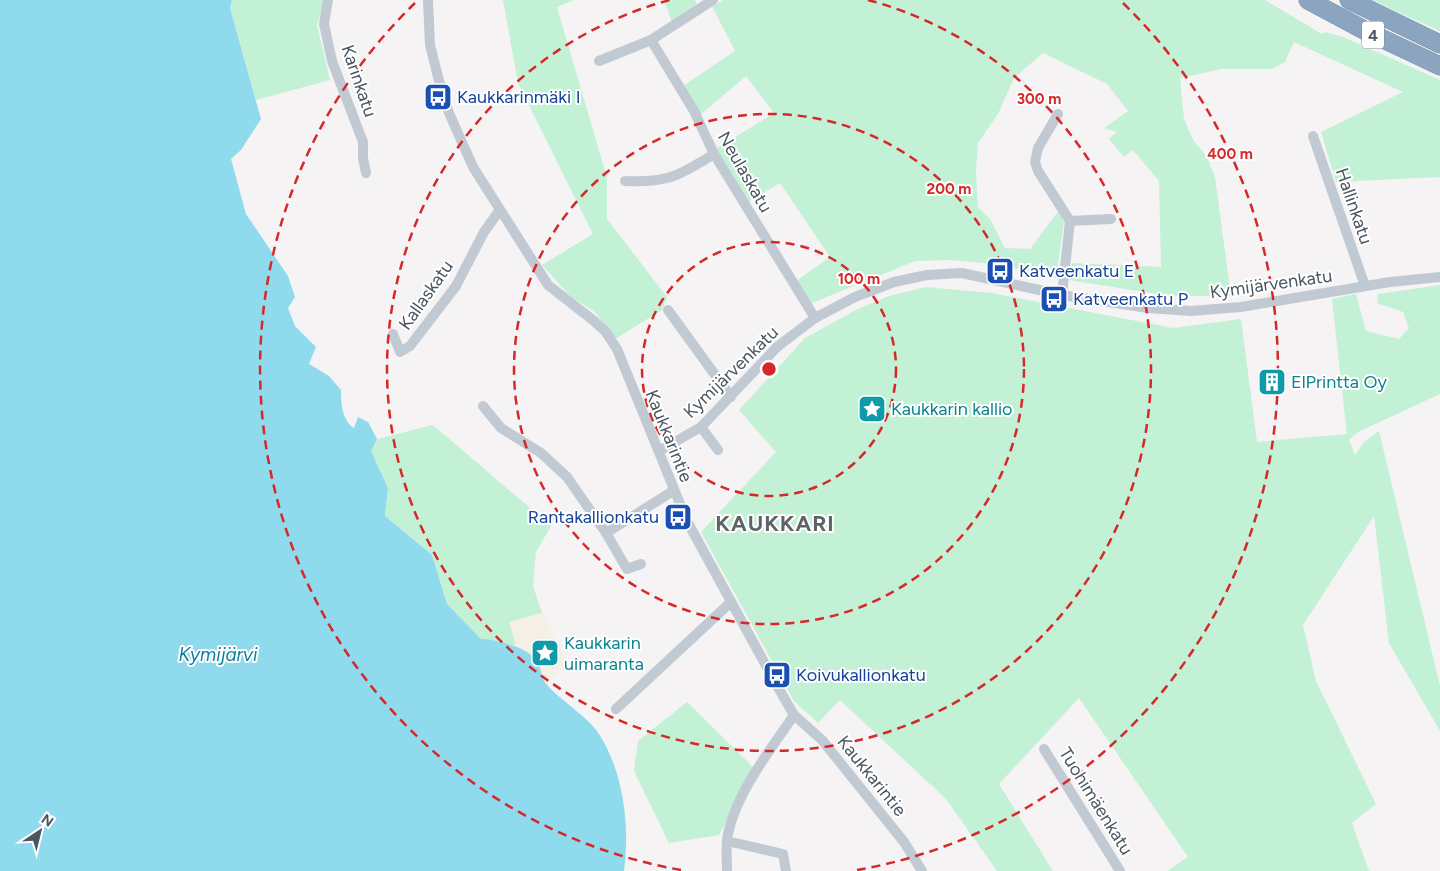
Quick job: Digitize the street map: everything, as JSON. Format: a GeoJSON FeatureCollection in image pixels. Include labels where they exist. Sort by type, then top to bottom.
{"type":"FeatureCollection","features":[{"type":"Feature","properties":{"kind":"highway","name":"4"},"geometry":{"type":"LineString","coordinates":[[1308,0],[1366,31],[1440,66]]}},
{"type":"Feature","properties":{"kind":"highway","name":"4"},"geometry":{"type":"LineString","coordinates":[[1349,0],[1440,44]]}},
{"type":"Feature","properties":{"kind":"street","name":"Karinkatu"},"geometry":{"type":"LineString","coordinates":[[328,0],[324,24],[332,61],[364,142],[363,158],[366,173]]}},
{"type":"Feature","properties":{"kind":"street","name":"Kaukkarintie"},"geometry":{"type":"LineString","coordinates":[[428,0],[430,45],[449,113],[473,167],[548,285],[606,331],[617,349],[674,491],[731,602],[794,715],[828,747],[904,842],[922,871]]}},
{"type":"Feature","properties":{"kind":"street"},"geometry":{"type":"LineString","coordinates":[[599,60],[651,40],[712,0]]}},
{"type":"Feature","properties":{"kind":"street","name":"Neulaskatu"},"geometry":{"type":"LineString","coordinates":[[651,40],[694,111],[714,154],[815,318]]}},
{"type":"Feature","properties":{"kind":"street"},"geometry":{"type":"LineString","coordinates":[[1058,114],[1038,148],[1035,162],[1038,171],[1070,220],[1062,295]]}},
{"type":"Feature","properties":{"kind":"street","name":"Hallinkatu"},"geometry":{"type":"LineString","coordinates":[[1313,136],[1365,286]]}},
{"type":"Feature","properties":{"kind":"street"},"geometry":{"type":"LineString","coordinates":[[625,182],[668,180],[714,154]]}},
{"type":"Feature","properties":{"kind":"street","name":"Kallaskatu"},"geometry":{"type":"LineString","coordinates":[[393,334],[400,352],[410,346],[456,286],[484,232],[499,210]]}},
{"type":"Feature","properties":{"kind":"street"},"geometry":{"type":"LineString","coordinates":[[1070,220],[1111,219]]}},
{"type":"Feature","properties":{"kind":"street","name":"Kymijärvenkatu"},"geometry":{"type":"LineString","coordinates":[[659,451],[701,427],[732,397],[777,347],[815,318],[855,297],[894,282],[927,275],[962,273],[1062,295],[1148,308],[1191,311],[1240,307],[1365,286],[1440,277]]}},
{"type":"Feature","properties":{"kind":"street"},"geometry":{"type":"LineString","coordinates":[[668,310],[732,397]]}},
{"type":"Feature","properties":{"kind":"street"},"geometry":{"type":"LineString","coordinates":[[483,406],[501,428],[541,453],[567,478],[606,533],[627,569],[641,564]]}},
{"type":"Feature","properties":{"kind":"street"},"geometry":{"type":"LineString","coordinates":[[701,427],[718,450]]}},
{"type":"Feature","properties":{"kind":"street"},"geometry":{"type":"LineString","coordinates":[[606,533],[674,491]]}},
{"type":"Feature","properties":{"kind":"street"},"geometry":{"type":"LineString","coordinates":[[616,710],[731,602]]}},
{"type":"Feature","properties":{"kind":"street"},"geometry":{"type":"LineString","coordinates":[[727,871],[727,841],[734,814],[756,772],[794,715]]}},
{"type":"Feature","properties":{"kind":"street","name":"Tuohimäenkatu"},"geometry":{"type":"LineString","coordinates":[[1044,749],[1120,871]]}},
{"type":"Feature","properties":{"kind":"street"},"geometry":{"type":"LineString","coordinates":[[727,841],[783,854],[786,871]]}},
{"type":"Feature","properties":{"kind":"green space"},"geometry":{"type":"Polygon","coordinates":[[[232,0],[325,0],[317,25],[330,80],[256,100],[230,8],[232,0]]]}},
{"type":"Feature","properties":{"kind":"green space"},"geometry":{"type":"Polygon","coordinates":[[[503,0],[574,0],[557,7],[607,178],[607,219],[667,297],[662,310],[615,339],[595,312],[571,297],[542,265],[593,234],[518,83],[503,0]]]}},
{"type":"Feature","properties":{"kind":"green space"},"geometry":{"type":"Polygon","coordinates":[[[664,0],[695,0],[697,5],[672,22],[664,0]]]}},
{"type":"Feature","properties":{"kind":"green space"},"geometry":{"type":"Polygon","coordinates":[[[723,0],[1265,0],[1322,34],[1326,32],[1343,37],[1440,80],[1440,177],[1336,182],[1321,132],[1403,92],[1294,42],[1285,62],[1272,69],[1222,69],[1180,78],[1184,119],[1193,140],[1207,157],[1215,177],[1231,296],[1169,296],[1069,280],[1072,263],[1161,267],[1159,181],[1133,150],[1124,157],[1109,139],[1117,132],[1104,128],[1128,111],[1107,84],[1043,53],[1014,78],[998,114],[978,143],[976,172],[978,207],[990,219],[1005,248],[1030,249],[1059,210],[1064,223],[1056,278],[995,264],[951,260],[915,261],[812,303],[796,281],[830,257],[780,183],[748,202],[716,149],[774,113],[746,76],[699,116],[683,86],[735,51],[712,6],[723,0]]]}},
{"type":"Feature","properties":{"kind":"green space"},"geometry":{"type":"Polygon","coordinates":[[[1371,0],[1440,0],[1440,31],[1371,0]]]}},
{"type":"Feature","properties":{"kind":"green space"},"geometry":{"type":"Polygon","coordinates":[[[1440,285],[1440,394],[1358,432],[1349,440],[1355,455],[1364,442],[1379,431],[1440,686],[1440,731],[1389,643],[1374,516],[1303,625],[1316,681],[1376,804],[1352,823],[1369,871],[1167,871],[1188,857],[1079,698],[999,784],[1053,871],[997,871],[946,799],[840,700],[818,723],[794,701],[701,532],[776,452],[739,410],[805,338],[858,309],[889,296],[926,287],[992,293],[1173,328],[1241,319],[1257,442],[1347,434],[1332,299],[1356,294],[1366,331],[1399,339],[1409,328],[1403,312],[1377,303],[1378,294],[1440,285]]]}},
{"type":"Feature","properties":{"kind":"green space"},"geometry":{"type":"Polygon","coordinates":[[[433,425],[551,526],[536,552],[533,586],[542,613],[510,622],[516,645],[481,639],[447,604],[432,555],[385,516],[388,488],[371,451],[377,439],[433,425]]]}},
{"type":"Feature","properties":{"kind":"green space"},"geometry":{"type":"Polygon","coordinates":[[[687,702],[754,768],[719,835],[669,843],[634,771],[638,741],[687,702]]]}},
{"type":"Feature","properties":{"kind":"sand","name":"Kaukkarin uimaranta"},"geometry":{"type":"Polygon","coordinates":[[[542,613],[567,661],[547,686],[537,661],[516,645],[509,622],[542,613]]]}},
{"type":"Feature","properties":{"kind":"water","name":"Kymijärvi"},"geometry":{"type":"Polygon","coordinates":[[[0,0],[232,0],[230,8],[261,119],[241,150],[231,159],[246,214],[288,276],[295,297],[288,308],[295,326],[316,347],[309,364],[329,376],[341,390],[343,411],[350,425],[354,428],[358,417],[368,422],[377,439],[371,451],[388,488],[385,516],[432,555],[447,604],[481,639],[513,645],[534,658],[547,685],[589,722],[599,734],[614,766],[623,801],[626,837],[624,871],[0,871],[0,0]]]}},
{"type":"Feature","properties":{"kind":"place","name":"Kaukkarinmäki I"},"geometry":{"type":"Point","coordinates":[438,97]}},
{"type":"Feature","properties":{"kind":"place","name":"Katveenkatu E"},"geometry":{"type":"Point","coordinates":[1000,271]}},
{"type":"Feature","properties":{"kind":"place","name":"Katveenkatu P"},"geometry":{"type":"Point","coordinates":[1054,299]}},
{"type":"Feature","properties":{"kind":"place","name":"ElPrintta Oy"},"geometry":{"type":"Point","coordinates":[1272,382]}},
{"type":"Feature","properties":{"kind":"place","name":"Kaukkarin kallio"},"geometry":{"type":"Point","coordinates":[872,409]}},
{"type":"Feature","properties":{"kind":"place","name":"Rantakallionkatu"},"geometry":{"type":"Point","coordinates":[678,517]}},
{"type":"Feature","properties":{"kind":"place","name":"Kaukkarin uimaranta"},"geometry":{"type":"Point","coordinates":[545,653]}},
{"type":"Feature","properties":{"kind":"place","name":"Koivukallionkatu"},"geometry":{"type":"Point","coordinates":[777,675]}},
{"type":"Feature","properties":{"kind":"district","name":"KAUKKARI"},"geometry":{"type":"Point","coordinates":[775,523]}}]}
